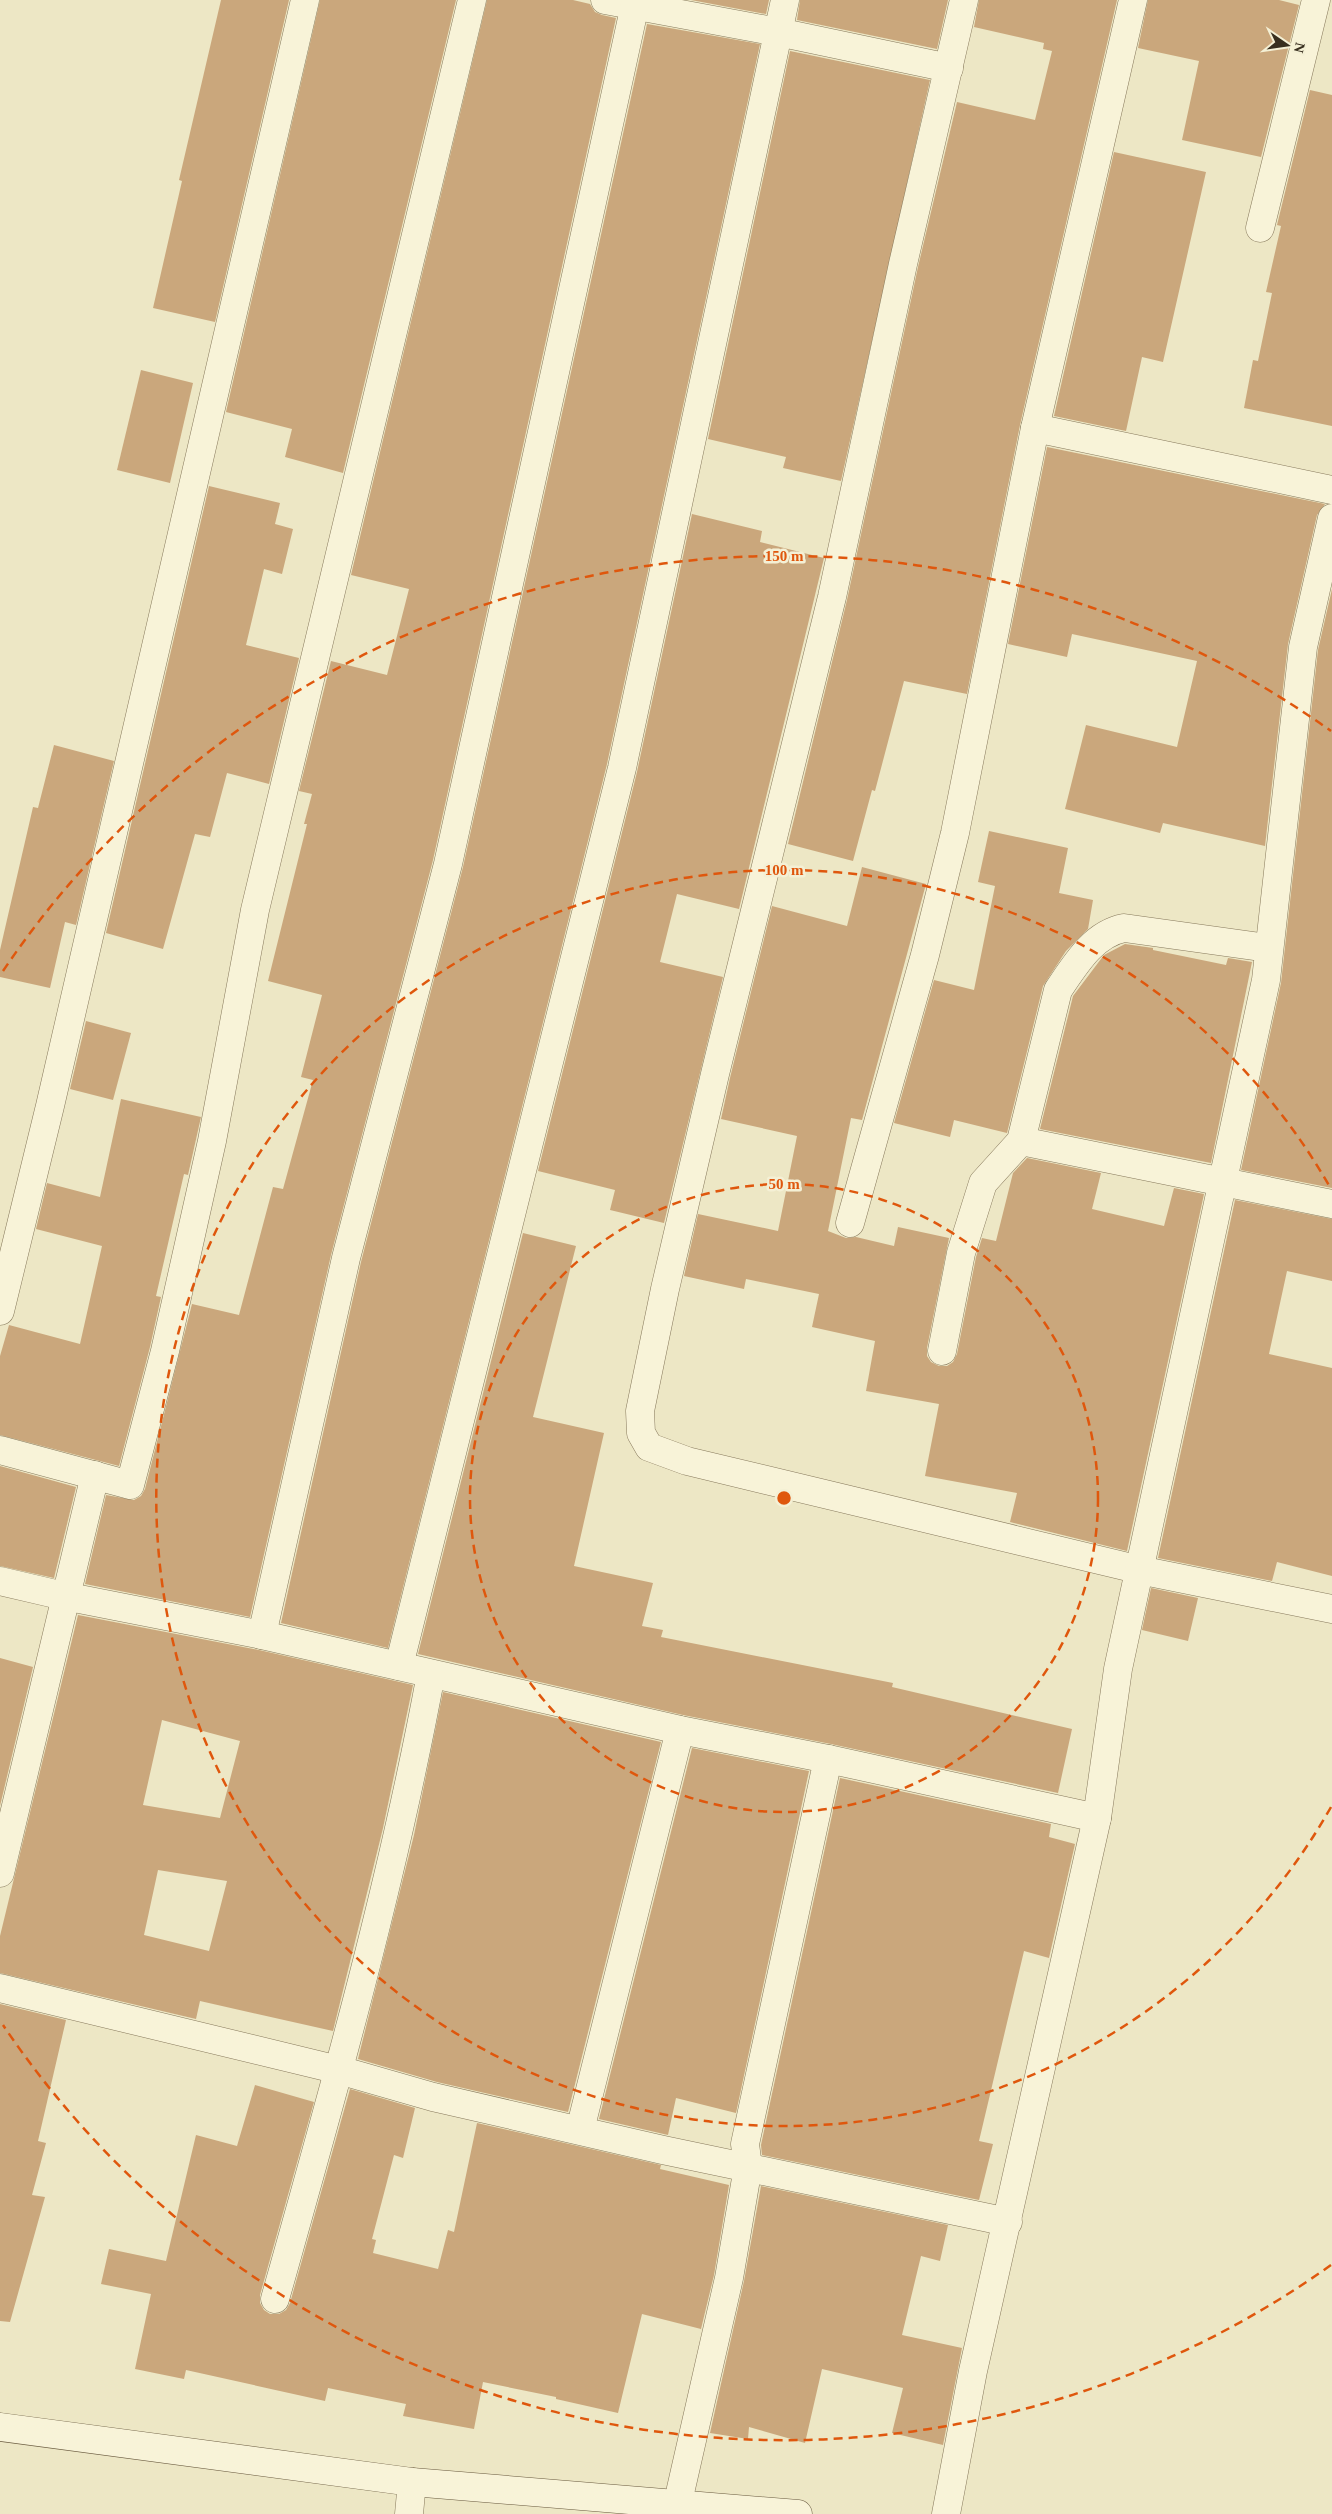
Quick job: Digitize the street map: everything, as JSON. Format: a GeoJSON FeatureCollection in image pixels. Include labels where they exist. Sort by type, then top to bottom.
{"type":"FeatureCollection","features":[{"type":"Feature","properties":{"kind":"street"},"geometry":{"type":"LineString","coordinates":[[0,1311],[5,1271],[305,0]]}},
{"type":"Feature","properties":{"kind":"street"},"geometry":{"type":"LineString","coordinates":[[0,1450],[130,1485],[162,1360],[212,1141],[255,910],[472,0]]}},
{"type":"Feature","properties":{"kind":"street"},"geometry":{"type":"LineString","coordinates":[[605,0],[635,3],[949,68]]}},
{"type":"Feature","properties":{"kind":"street"},"geometry":{"type":"LineString","coordinates":[[399,1666],[622,768],[785,0]]}},
{"type":"Feature","properties":{"kind":"street"},"geometry":{"type":"LineString","coordinates":[[964,0],[903,264],[832,598],[715,1074],[665,1289],[643,1392],[640,1411],[641,1433],[649,1447],[687,1461],[1138,1568],[1332,1609]]}},
{"type":"Feature","properties":{"kind":"street"},"geometry":{"type":"LineString","coordinates":[[850,1223],[925,956],[955,833],[1035,428],[1133,0]]}},
{"type":"Feature","properties":{"kind":"street"},"geometry":{"type":"LineString","coordinates":[[1260,228],[1316,0]]}},
{"type":"Feature","properties":{"kind":"street"},"geometry":{"type":"LineString","coordinates":[[262,1635],[346,1258],[448,864],[635,3]]}},
{"type":"Feature","properties":{"kind":"street"},"geometry":{"type":"LineString","coordinates":[[1035,428],[1332,490]]}},
{"type":"Feature","properties":{"kind":"street"},"geometry":{"type":"LineString","coordinates":[[946,2514],[973,2370],[1098,1818],[1118,1669],[1138,1568],[1266,980],[1268,948],[1304,647],[1332,518]]}},
{"type":"Feature","properties":{"kind":"street"},"geometry":{"type":"LineString","coordinates":[[942,1351],[961,1253],[983,1183],[1021,1141],[1058,990],[1072,969],[1098,938],[1110,931],[1124,928],[1268,948]]}},
{"type":"Feature","properties":{"kind":"street"},"geometry":{"type":"LineString","coordinates":[[1021,1141],[1332,1204]]}},
{"type":"Feature","properties":{"kind":"street"},"geometry":{"type":"LineString","coordinates":[[0,1874],[64,1596],[95,1475]]}},
{"type":"Feature","properties":{"kind":"street"},"geometry":{"type":"LineString","coordinates":[[0,1581],[64,1596],[262,1635],[680,1730],[828,1759],[1098,1818]]}},
{"type":"Feature","properties":{"kind":"street"},"geometry":{"type":"LineString","coordinates":[[275,2299],[339,2070],[416,1754],[431,1674]]}},
{"type":"Feature","properties":{"kind":"street"},"geometry":{"type":"LineString","coordinates":[[580,2130],[680,1730]]}},
{"type":"Feature","properties":{"kind":"street"},"geometry":{"type":"LineString","coordinates":[[677,2506],[729,2278],[748,2167],[745,2144],[828,1759]]}},
{"type":"Feature","properties":{"kind":"street"},"geometry":{"type":"LineString","coordinates":[[0,1988],[339,2070],[433,2097],[663,2150],[1008,2222]]}},
{"type":"Feature","properties":{"kind":"street"},"geometry":{"type":"LineString","coordinates":[[0,2427],[412,2482],[677,2506],[798,2514]]}},
{"type":"Feature","properties":{"kind":"street"},"geometry":{"type":"LineString","coordinates":[[408,2514],[412,2482]]}},
{"type":"Feature","properties":{"kind":"building"},"geometry":{"type":"Polygon","coordinates":[[[221,0],[289,0],[215,322],[153,308],[182,181],[179,180],[221,0]]]}},
{"type":"Feature","properties":{"kind":"building"},"geometry":{"type":"Polygon","coordinates":[[[320,0],[456,0],[343,473],[285,457],[292,429],[226,412],[320,0]]]}},
{"type":"Feature","properties":{"kind":"building"},"geometry":{"type":"Polygon","coordinates":[[[487,0],[573,0],[590,4],[595,12],[616,18],[433,860],[331,1255],[250,1617],[85,1584],[106,1495],[134,1500],[141,1496],[145,1489],[192,1304],[239,1315],[273,1187],[283,1189],[313,1080],[301,1077],[322,995],[268,981],[307,824],[304,824],[312,794],[299,791],[331,661],[387,675],[409,589],[351,575],[487,0]]]}},
{"type":"Feature","properties":{"kind":"building"},"geometry":{"type":"Polygon","coordinates":[[[691,0],[769,0],[766,14],[691,0]]]}},
{"type":"Feature","properties":{"kind":"building"},"geometry":{"type":"Polygon","coordinates":[[[800,0],[948,0],[937,49],[797,20],[800,0]]]}},
{"type":"Feature","properties":{"kind":"building"},"geometry":{"type":"Polygon","coordinates":[[[979,0],[1117,0],[1020,425],[967,694],[904,681],[875,791],[872,790],[853,861],[788,844],[847,600],[918,267],[957,102],[1035,120],[1052,51],[1043,49],[1044,43],[974,27],[979,0]]]}},
{"type":"Feature","properties":{"kind":"building"},"geometry":{"type":"Polygon","coordinates":[[[1148,0],[1279,0],[1299,5],[1261,157],[1182,140],[1199,61],[1138,48],[1148,0]]]}},
{"type":"Feature","properties":{"kind":"building"},"geometry":{"type":"Polygon","coordinates":[[[647,24],[760,44],[607,764],[388,1648],[281,1623],[361,1262],[463,867],[647,24]]]}},
{"type":"Feature","properties":{"kind":"building"},"geometry":{"type":"Polygon","coordinates":[[[790,51],[930,80],[841,481],[783,468],[786,457],[708,439],[790,51]]]}},
{"type":"Feature","properties":{"kind":"building"},"geometry":{"type":"Polygon","coordinates":[[[1310,90],[1332,95],[1332,426],[1244,408],[1253,360],[1258,361],[1272,293],[1266,292],[1281,226],[1277,225],[1310,90]]]}},
{"type":"Feature","properties":{"kind":"building"},"geometry":{"type":"Polygon","coordinates":[[[1114,152],[1206,172],[1163,362],[1142,357],[1126,431],[1054,416],[1114,152]]]}},
{"type":"Feature","properties":{"kind":"building"},"geometry":{"type":"Polygon","coordinates":[[[141,370],[193,383],[170,483],[117,470],[141,370]]]}},
{"type":"Feature","properties":{"kind":"building"},"geometry":{"type":"Polygon","coordinates":[[[1047,447],[1325,504],[1317,515],[1288,644],[1265,846],[1163,823],[1160,833],[1065,809],[1086,725],[1177,747],[1197,661],[1072,634],[1067,657],[1008,644],[1047,447]]]}},
{"type":"Feature","properties":{"kind":"building"},"geometry":{"type":"Polygon","coordinates":[[[209,486],[280,503],[275,524],[293,529],[282,574],[264,569],[246,645],[299,658],[269,784],[227,773],[210,837],[195,834],[163,949],[106,933],[209,486]]]}},
{"type":"Feature","properties":{"kind":"building"},"geometry":{"type":"Polygon","coordinates":[[[692,514],[762,531],[760,542],[824,558],[739,909],[677,894],[660,962],[723,977],[664,1223],[610,1210],[615,1190],[538,1171],[637,772],[692,514]]]}},
{"type":"Feature","properties":{"kind":"building"},"geometry":{"type":"Polygon","coordinates":[[[1332,589],[1332,1188],[1241,1170],[1281,983],[1318,650],[1332,589]]]}},
{"type":"Feature","properties":{"kind":"building"},"geometry":{"type":"Polygon","coordinates":[[[54,745],[114,761],[76,925],[65,922],[50,988],[0,977],[0,950],[33,807],[38,808],[54,745]]]}},
{"type":"Feature","properties":{"kind":"building"},"geometry":{"type":"Polygon","coordinates":[[[989,831],[1068,848],[1059,893],[1093,900],[1088,929],[1066,951],[1043,986],[1007,1133],[954,1120],[950,1137],[894,1123],[934,980],[974,990],[995,886],[978,882],[989,831]]]}},
{"type":"Feature","properties":{"kind":"building"},"geometry":{"type":"Polygon","coordinates":[[[862,867],[926,884],[862,1120],[851,1118],[828,1231],[846,1238],[856,1237],[894,1246],[898,1227],[949,1238],[927,1348],[927,1356],[931,1362],[939,1366],[947,1366],[953,1362],[957,1354],[976,1257],[982,1238],[996,1241],[1013,1173],[1027,1158],[1101,1173],[1092,1209],[1164,1226],[1174,1188],[1204,1194],[1127,1551],[1010,1522],[1017,1493],[925,1476],[939,1404],[866,1391],[875,1341],[812,1327],[819,1294],[746,1279],[744,1289],[684,1276],[698,1214],[778,1231],[797,1136],[721,1119],[730,1078],[772,906],[847,926],[862,867]]]}},
{"type":"Feature","properties":{"kind":"building"},"geometry":{"type":"Polygon","coordinates":[[[1125,944],[1153,948],[1153,950],[1226,965],[1228,958],[1252,962],[1211,1163],[1040,1129],[1073,996],[1104,955],[1125,944]]]}},
{"type":"Feature","properties":{"kind":"building"},"geometry":{"type":"Polygon","coordinates":[[[86,1021],[131,1033],[113,1100],[70,1089],[86,1021]]]}},
{"type":"Feature","properties":{"kind":"building"},"geometry":{"type":"Polygon","coordinates":[[[121,1099],[201,1117],[188,1175],[184,1174],[156,1296],[161,1297],[150,1347],[119,1466],[0,1435],[0,1356],[9,1325],[80,1344],[102,1246],[36,1229],[47,1183],[100,1197],[121,1099]]]}},
{"type":"Feature","properties":{"kind":"building"},"geometry":{"type":"Polygon","coordinates":[[[1235,1200],[1332,1219],[1332,1281],[1287,1271],[1269,1354],[1332,1368],[1332,1576],[1277,1562],[1272,1581],[1158,1558],[1235,1200]]]}},
{"type":"Feature","properties":{"kind":"building"},"geometry":{"type":"Polygon","coordinates":[[[523,1233],[576,1246],[533,1417],[604,1433],[574,1566],[653,1583],[642,1626],[663,1630],[661,1637],[893,1683],[892,1687],[1072,1729],[1058,1793],[831,1744],[683,1715],[418,1654],[523,1233]]]}},
{"type":"Feature","properties":{"kind":"building"},"geometry":{"type":"Polygon","coordinates":[[[0,1466],[76,1487],[54,1578],[0,1566],[0,1466]]]}},
{"type":"Feature","properties":{"kind":"building"},"geometry":{"type":"Polygon","coordinates":[[[1151,1588],[1198,1598],[1188,1641],[1142,1630],[1151,1588]]]}},
{"type":"Feature","properties":{"kind":"building"},"geometry":{"type":"Polygon","coordinates":[[[78,1615],[259,1650],[413,1685],[383,1828],[333,2031],[200,2001],[196,2019],[0,1973],[0,1936],[78,1615]],[[162,1720],[143,1805],[220,1818],[240,1741],[162,1720]],[[158,1870],[144,1935],[209,1951],[227,1881],[158,1870]]]}},
{"type":"Feature","properties":{"kind":"building"},"geometry":{"type":"Polygon","coordinates":[[[0,1658],[33,1667],[0,1806],[0,1658]]]}},
{"type":"Feature","properties":{"kind":"building"},"geometry":{"type":"Polygon","coordinates":[[[443,1692],[661,1742],[568,2112],[437,2082],[358,2059],[414,1835],[443,1692]]]}},
{"type":"Feature","properties":{"kind":"building"},"geometry":{"type":"Polygon","coordinates":[[[692,1748],[809,1771],[736,2113],[676,2098],[668,2135],[599,2119],[692,1748]]]}},
{"type":"Feature","properties":{"kind":"building"},"geometry":{"type":"Polygon","coordinates":[[[840,1778],[1051,1824],[1049,1837],[1075,1844],[1049,1958],[1024,1951],[979,2141],[993,2144],[979,2200],[762,2155],[761,2145],[840,1778]]]}},
{"type":"Feature","properties":{"kind":"building"},"geometry":{"type":"Polygon","coordinates":[[[0,2004],[66,2020],[38,2141],[46,2143],[32,2195],[45,2197],[10,2322],[0,2321],[0,2004]]]}},
{"type":"Feature","properties":{"kind":"building"},"geometry":{"type":"Polygon","coordinates":[[[255,2085],[314,2102],[260,2295],[260,2303],[264,2310],[270,2314],[279,2314],[286,2310],[290,2303],[350,2089],[415,2108],[403,2158],[394,2155],[372,2239],[376,2240],[373,2253],[438,2269],[448,2230],[454,2232],[477,2123],[661,2165],[660,2169],[729,2185],[714,2275],[701,2329],[642,2314],[618,2413],[556,2399],[556,2397],[483,2382],[474,2429],[403,2416],[406,2404],[328,2388],[325,2401],[186,2370],[184,2379],[135,2369],[151,2294],[101,2284],[109,2249],[166,2261],[196,2135],[237,2146],[255,2085]]]}},
{"type":"Feature","properties":{"kind":"building"},"geometry":{"type":"Polygon","coordinates":[[[761,2186],[948,2225],[940,2261],[921,2256],[902,2335],[962,2348],[943,2445],[892,2433],[903,2388],[822,2369],[805,2443],[749,2427],[748,2439],[710,2433],[744,2281],[761,2186]]]}}]}
